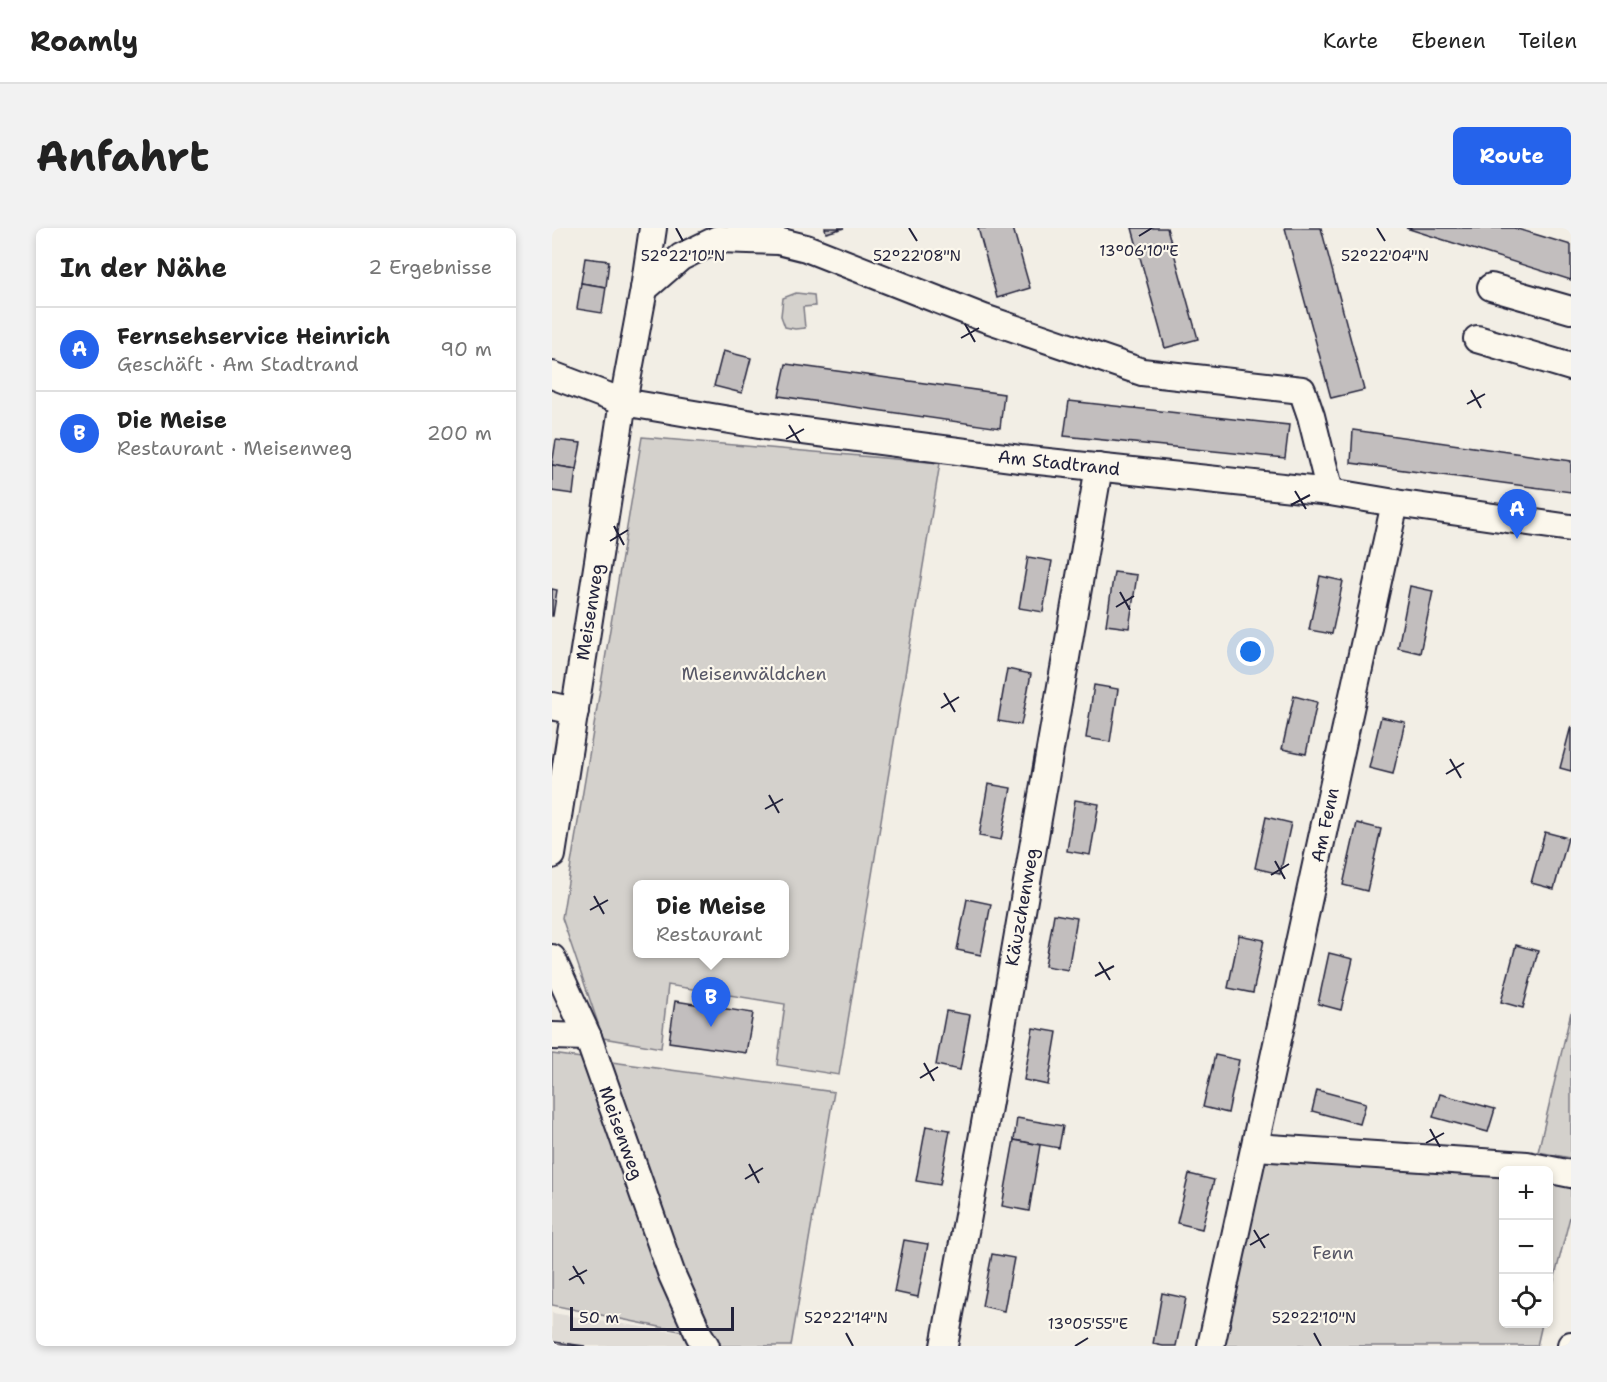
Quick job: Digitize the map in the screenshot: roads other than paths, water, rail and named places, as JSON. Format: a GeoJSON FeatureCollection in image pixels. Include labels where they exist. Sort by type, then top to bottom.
{"type":"FeatureCollection","features":[{"type":"Feature","properties":{"kind":"street","name":"Meisenweg"},"geometry":{"type":"LineString","coordinates":[[552,855],[564,708],[644,289],[652,228]]}},
{"type":"Feature","properties":{"kind":"street"},"geometry":{"type":"LineString","coordinates":[[644,289],[681,257],[718,239],[778,241],[806,249],[984,318],[1142,372],[1302,390],[1330,492]]}},
{"type":"Feature","properties":{"kind":"street"},"geometry":{"type":"LineString","coordinates":[[1491,287],[1571,310]]}},
{"type":"Feature","properties":{"kind":"street"},"geometry":{"type":"LineString","coordinates":[[1477,339],[1571,367]]}},
{"type":"Feature","properties":{"kind":"street","name":"Am Stadtrand"},"geometry":{"type":"LineString","coordinates":[[552,375],[623,402],[765,426],[1099,467],[1330,492],[1571,528]]}},
{"type":"Feature","properties":{"kind":"street","name":"Käuzchenweg"},"geometry":{"type":"LineString","coordinates":[[944,1346],[988,1107],[1099,467]]}},
{"type":"Feature","properties":{"kind":"street","name":"Am Fenn"},"geometry":{"type":"LineString","coordinates":[[1211,1346],[1395,503]]}},
{"type":"Feature","properties":{"kind":"street","name":"Meisenweg"},"geometry":{"type":"LineString","coordinates":[[552,958],[588,1037],[672,1275],[706,1346]]}},
{"type":"Feature","properties":{"kind":"street"},"geometry":{"type":"LineString","coordinates":[[552,1036],[588,1037]]}},
{"type":"Feature","properties":{"kind":"street"},"geometry":{"type":"LineString","coordinates":[[1255,1146],[1527,1165],[1571,1174]]}},
{"type":"Feature","properties":{"kind":"place","name":"Fernsehservice Heinrich"},"geometry":{"type":"Point","coordinates":[1517,539]}},
{"type":"Feature","properties":{"kind":"place","name":"Die Meise"},"geometry":{"type":"Point","coordinates":[711,1027]}},
{"type":"Feature","properties":{"kind":"park label","name":"Meisenwäldchen"},"geometry":{"type":"Point","coordinates":[754,674]}},
{"type":"Feature","properties":{"kind":"park label","name":"Fenn"},"geometry":{"type":"Point","coordinates":[1333,1253]}}]}
